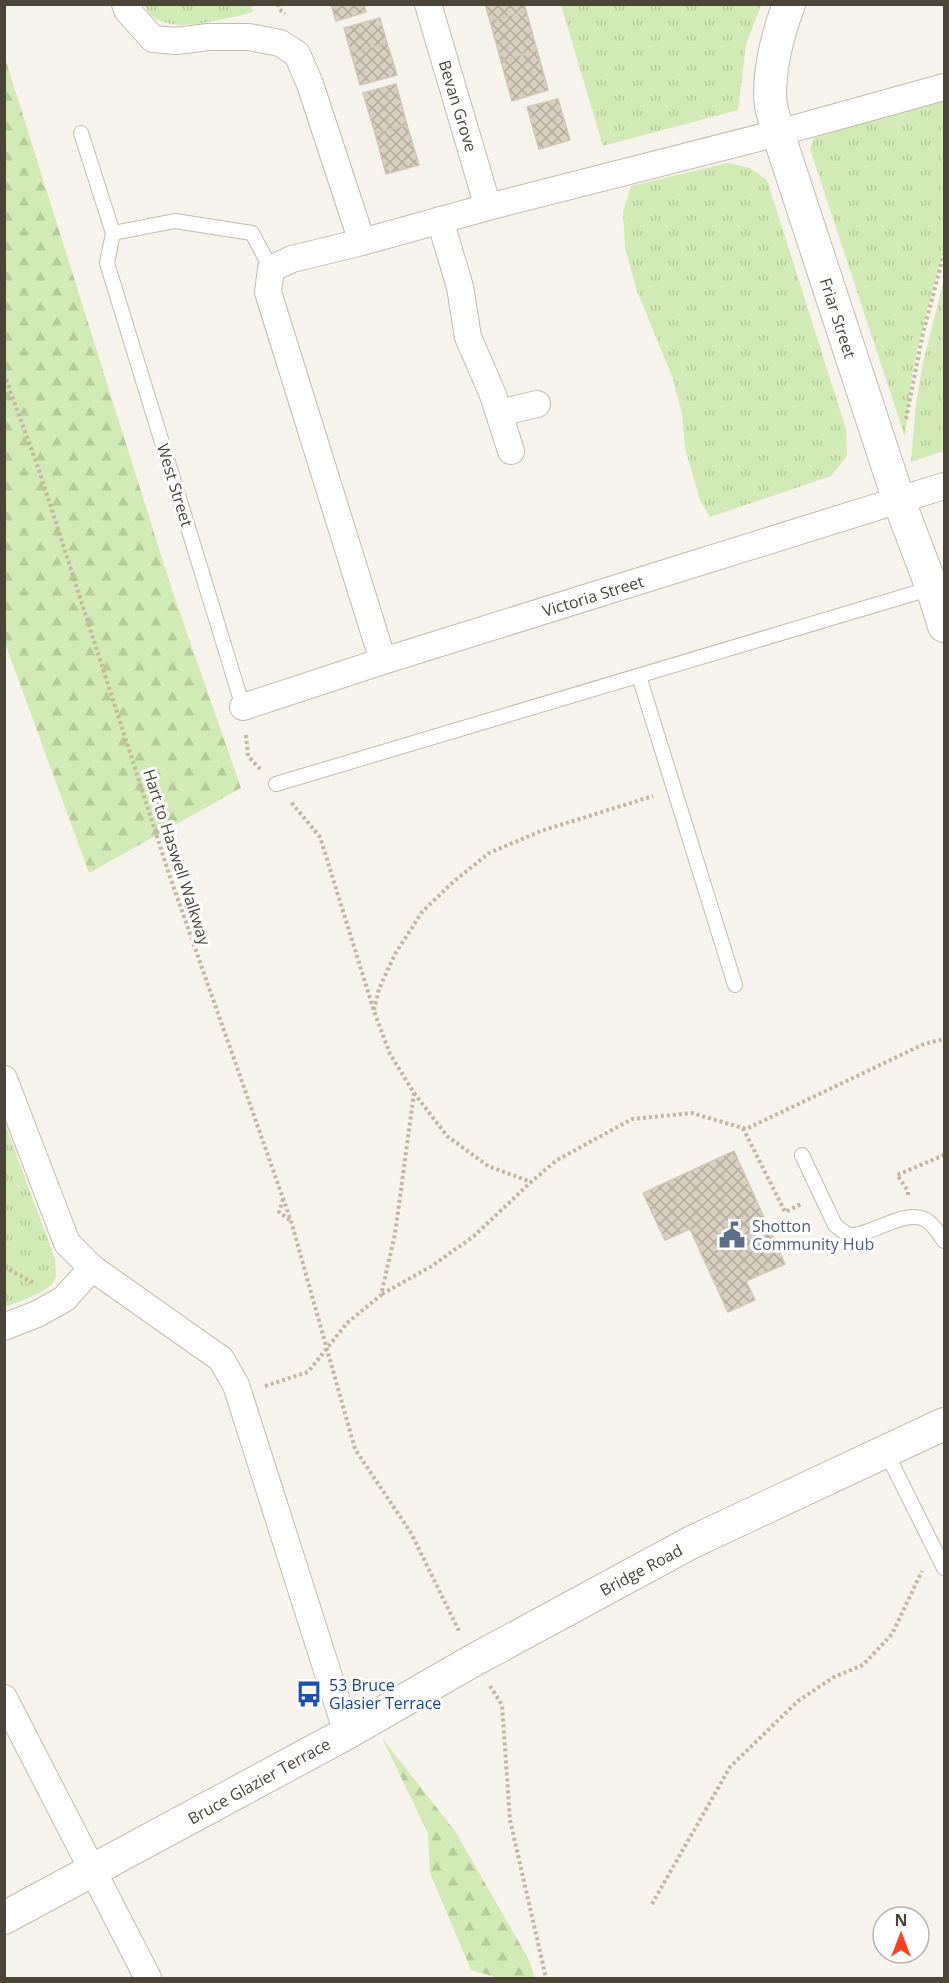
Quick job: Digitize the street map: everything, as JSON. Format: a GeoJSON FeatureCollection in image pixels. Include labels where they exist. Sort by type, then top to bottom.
{"type":"FeatureCollection","features":[{"type":"Feature","properties":{"kind":"street"},"geometry":{"type":"LineString","coordinates":[[125,4],[127,10],[153,39],[176,41],[208,37],[249,37],[280,43],[297,54],[310,84],[362,242]]}},
{"type":"Feature","properties":{"kind":"street","name":"Bevan Grove"},"geometry":{"type":"LineString","coordinates":[[428,4],[488,207]]}},
{"type":"Feature","properties":{"kind":"street","name":"Friar Street"},"geometry":{"type":"LineString","coordinates":[[789,4],[783,19],[773,64],[771,105],[778,133],[899,501],[938,586],[945,626]]}},
{"type":"Feature","properties":{"kind":"street"},"geometry":{"type":"LineString","coordinates":[[383,661],[268,292],[271,269],[292,259],[778,133],[945,87]]}},
{"type":"Feature","properties":{"kind":"street"},"geometry":{"type":"LineString","coordinates":[[440,220],[460,286],[468,337],[493,395],[511,451]]}},
{"type":"Feature","properties":{"kind":"street"},"geometry":{"type":"LineString","coordinates":[[499,413],[537,404]]}},
{"type":"Feature","properties":{"kind":"street","name":"Victoria Street"},"geometry":{"type":"LineString","coordinates":[[243,707],[383,661],[945,486]]}},
{"type":"Feature","properties":{"kind":"street","name":"Bruce Glazier Terrace"},"geometry":{"type":"LineString","coordinates":[[4,1079],[67,1243],[92,1268],[221,1359],[236,1385],[347,1733],[4,1918]]}},
{"type":"Feature","properties":{"kind":"street"},"geometry":{"type":"LineString","coordinates":[[4,1326],[37,1314],[64,1299],[92,1268]]}},
{"type":"Feature","properties":{"kind":"street","name":"Bridge Road"},"geometry":{"type":"LineString","coordinates":[[347,1733],[474,1660],[692,1542],[945,1424]]}},
{"type":"Feature","properties":{"kind":"street"},"geometry":{"type":"LineString","coordinates":[[4,1698],[148,1978]]}},
{"type":"Feature","properties":{"kind":"lane"},"geometry":{"type":"LineString","coordinates":[[81,133],[112,233],[175,221],[252,233],[271,269]]}},
{"type":"Feature","properties":{"kind":"lane","name":"West Street"},"geometry":{"type":"LineString","coordinates":[[112,233],[107,263],[243,707]]}},
{"type":"Feature","properties":{"kind":"lane"},"geometry":{"type":"LineString","coordinates":[[276,784],[938,586]]}},
{"type":"Feature","properties":{"kind":"lane"},"geometry":{"type":"LineString","coordinates":[[639,676],[735,985]]}},
{"type":"Feature","properties":{"kind":"lane"},"geometry":{"type":"LineString","coordinates":[[802,1155],[835,1225],[850,1235],[859,1234],[884,1223],[916,1217],[928,1221],[945,1241]]}},
{"type":"Feature","properties":{"kind":"lane"},"geometry":{"type":"LineString","coordinates":[[886,1452],[945,1568]]}},
{"type":"Feature","properties":{"kind":"path"},"geometry":{"type":"LineString","coordinates":[[905,428],[923,333],[945,254]]}},
{"type":"Feature","properties":{"kind":"path","name":"Hart to Haswell Walkway"},"geometry":{"type":"LineString","coordinates":[[4,374],[39,470],[169,874],[291,1221],[326,1349]]}},
{"type":"Feature","properties":{"kind":"path"},"geometry":{"type":"LineString","coordinates":[[243,707],[248,756],[276,784],[320,837],[374,1011],[390,1054],[414,1093],[447,1136],[488,1166],[531,1182]]}},
{"type":"Feature","properties":{"kind":"path"},"geometry":{"type":"LineString","coordinates":[[374,1011],[379,989],[395,954],[422,912],[452,883],[489,853],[541,831],[675,790]]}},
{"type":"Feature","properties":{"kind":"path"},"geometry":{"type":"LineString","coordinates":[[239,1395],[308,1372],[347,1323],[381,1295],[432,1266],[474,1236],[557,1160],[632,1119],[692,1113],[746,1129],[924,1044],[945,1040]]}},
{"type":"Feature","properties":{"kind":"path"},"geometry":{"type":"LineString","coordinates":[[381,1295],[395,1234],[414,1093]]}},
{"type":"Feature","properties":{"kind":"path"},"geometry":{"type":"LineString","coordinates":[[743,1127],[785,1212],[821,1195]]}},
{"type":"Feature","properties":{"kind":"path"},"geometry":{"type":"LineString","coordinates":[[909,1218],[908,1191],[897,1175],[945,1155]]}},
{"type":"Feature","properties":{"kind":"path"},"geometry":{"type":"LineString","coordinates":[[283,1198],[279,1212],[291,1221]]}},
{"type":"Feature","properties":{"kind":"path"},"geometry":{"type":"LineString","coordinates":[[652,1904],[730,1767],[798,1701],[834,1677],[863,1665],[892,1634],[933,1546]]}},
{"type":"Feature","properties":{"kind":"green space"},"geometry":{"type":"Polygon","coordinates":[[[144,5],[251,5],[253,12],[187,25],[162,22],[152,16],[144,5]]]}},
{"type":"Feature","properties":{"kind":"green space"},"geometry":{"type":"Polygon","coordinates":[[[561,5],[761,5],[746,45],[738,110],[603,146],[561,5]]]}},
{"type":"Feature","properties":{"kind":"green space"},"geometry":{"type":"Polygon","coordinates":[[[4,55],[171,587],[241,788],[89,873],[5,643],[4,55]]]}},
{"type":"Feature","properties":{"kind":"green space"},"geometry":{"type":"Polygon","coordinates":[[[944,98],[944,250],[912,375],[905,437],[810,149],[814,138],[944,98]]]}},
{"type":"Feature","properties":{"kind":"green space"},"geometry":{"type":"Polygon","coordinates":[[[728,163],[750,168],[767,180],[846,429],[847,456],[831,476],[710,517],[700,500],[685,448],[682,414],[672,376],[637,291],[625,248],[623,212],[631,186],[728,163]]]}},
{"type":"Feature","properties":{"kind":"green space"},"geometry":{"type":"Polygon","coordinates":[[[944,279],[944,451],[911,462],[916,403],[923,363],[944,279]]]}},
{"type":"Feature","properties":{"kind":"green space"},"geometry":{"type":"Polygon","coordinates":[[[5,1124],[55,1259],[56,1271],[55,1281],[49,1287],[5,1307],[5,1124]]]}},
{"type":"Feature","properties":{"kind":"green space"},"geometry":{"type":"Polygon","coordinates":[[[382,1738],[455,1831],[528,1958],[535,1978],[499,1978],[471,1970],[430,1873],[428,1833],[382,1738]]]}},
{"type":"Feature","properties":{"kind":"building"},"geometry":{"type":"Polygon","coordinates":[[[331,4],[364,4],[366,12],[336,21],[331,4]]]}},
{"type":"Feature","properties":{"kind":"building"},"geometry":{"type":"Polygon","coordinates":[[[485,4],[524,4],[526,11],[490,21],[485,4]]]}},
{"type":"Feature","properties":{"kind":"building"},"geometry":{"type":"Polygon","coordinates":[[[526,11],[537,50],[501,61],[490,21],[526,11]]]}},
{"type":"Feature","properties":{"kind":"building"},"geometry":{"type":"Polygon","coordinates":[[[380,18],[387,43],[351,53],[344,28],[380,18]]]}},
{"type":"Feature","properties":{"kind":"building"},"geometry":{"type":"Polygon","coordinates":[[[387,43],[397,75],[360,85],[351,53],[387,43]]]}},
{"type":"Feature","properties":{"kind":"building"},"geometry":{"type":"Polygon","coordinates":[[[537,50],[548,90],[512,101],[501,61],[537,50]]]}},
{"type":"Feature","properties":{"kind":"building"},"geometry":{"type":"Polygon","coordinates":[[[396,84],[407,125],[375,133],[363,93],[396,84]]]}},
{"type":"Feature","properties":{"kind":"building"},"geometry":{"type":"Polygon","coordinates":[[[558,99],[570,140],[539,149],[527,107],[558,99]]]}},
{"type":"Feature","properties":{"kind":"building"},"geometry":{"type":"Polygon","coordinates":[[[407,125],[419,165],[386,174],[375,133],[407,125]]]}},
{"type":"Feature","properties":{"kind":"building","name":"Shotton Community Hub"},"geometry":{"type":"Polygon","coordinates":[[[734,1151],[785,1264],[746,1281],[755,1300],[728,1312],[690,1229],[665,1240],[643,1193],[734,1151]]]}},
{"type":"Feature","properties":{"kind":"place","name":"Shotton Community Hub"},"geometry":{"type":"Point","coordinates":[732,1235]}},
{"type":"Feature","properties":{"kind":"place","name":"53 Bruce Glasier Terrace"},"geometry":{"type":"Point","coordinates":[309,1694]}}]}
